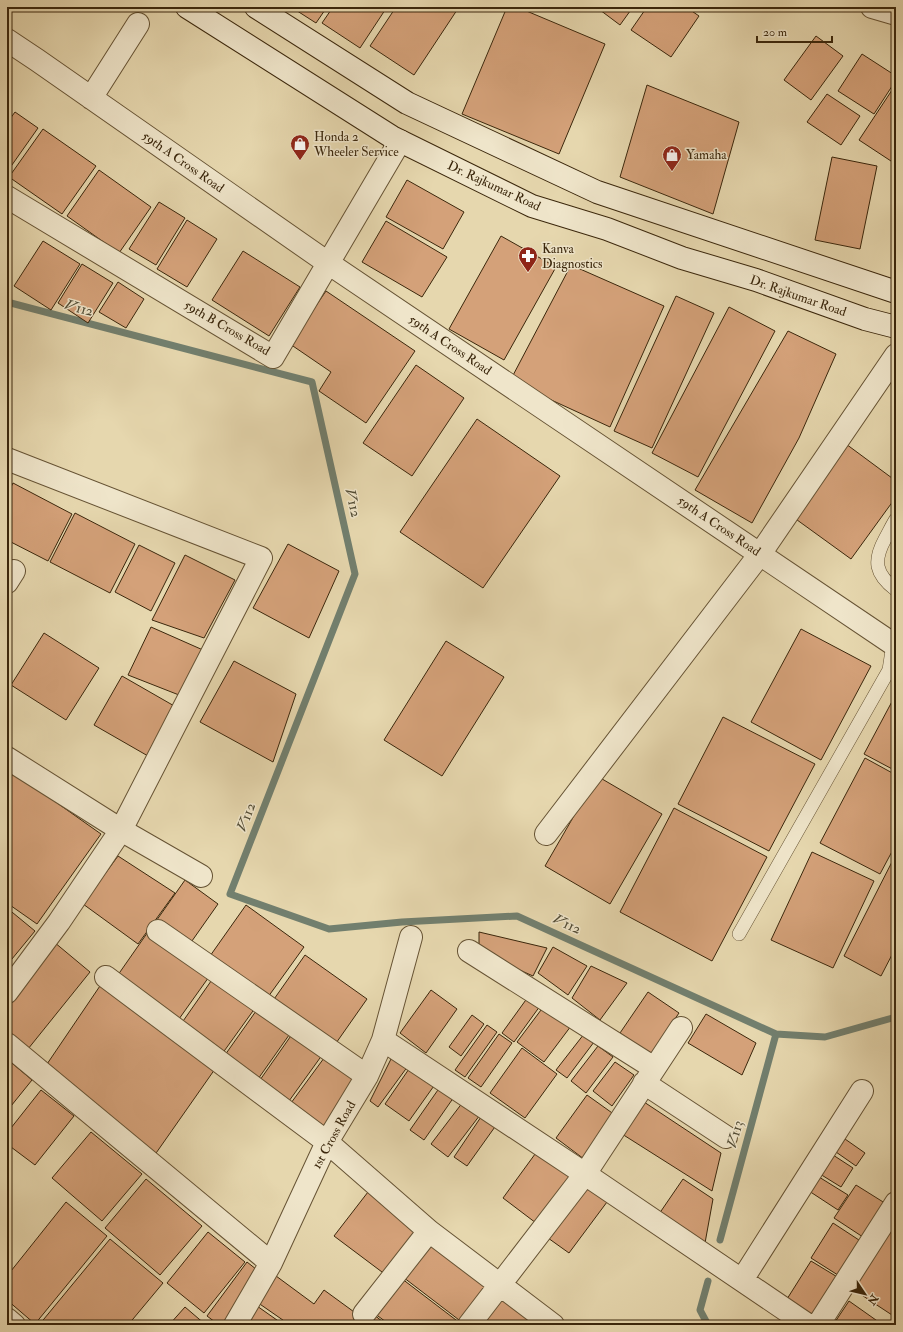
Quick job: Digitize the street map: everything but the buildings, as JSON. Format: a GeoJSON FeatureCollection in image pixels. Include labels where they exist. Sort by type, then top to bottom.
{"type":"FeatureCollection","features":[{"type":"Feature","properties":{"kind":"street","name":"Dr. Rajkumar Road"},"geometry":{"type":"LineString","coordinates":[[187,7],[400,141],[532,206],[607,230],[682,258],[756,280],[865,319],[896,327]]}},
{"type":"Feature","properties":{"kind":"street"},"geometry":{"type":"LineString","coordinates":[[256,7],[407,103],[597,192],[896,292]]}},
{"type":"Feature","properties":{"kind":"street"},"geometry":{"type":"LineString","coordinates":[[872,7],[896,14]]}},
{"type":"Feature","properties":{"kind":"street"},"geometry":{"type":"LineString","coordinates":[[91,98],[138,24]]}},
{"type":"Feature","properties":{"kind":"street","name":"59th A Cross Road"},"geometry":{"type":"LineString","coordinates":[[7,40],[38,60],[328,263],[894,645]]}},
{"type":"Feature","properties":{"kind":"street","name":"59th B Cross Road"},"geometry":{"type":"LineString","coordinates":[[9,203],[273,357],[400,141]]}},
{"type":"Feature","properties":{"kind":"street"},"geometry":{"type":"LineString","coordinates":[[546,834],[760,554],[896,355]]}},
{"type":"Feature","properties":{"kind":"street"},"geometry":{"type":"LineString","coordinates":[[7,459],[261,558],[121,830],[60,922],[7,992]]}},
{"type":"Feature","properties":{"kind":"street"},"geometry":{"type":"LineString","coordinates":[[7,758],[121,830],[201,876]]}},
{"type":"Feature","properties":{"kind":"street"},"geometry":{"type":"LineString","coordinates":[[158,931],[367,1076]]}},
{"type":"Feature","properties":{"kind":"street","name":"1st Cross Road"},"geometry":{"type":"LineString","coordinates":[[235,1325],[272,1263],[327,1142],[367,1076],[383,1040],[411,937]]}},
{"type":"Feature","properties":{"kind":"street"},"geometry":{"type":"LineString","coordinates":[[469,951],[649,1075],[726,1137]]}},
{"type":"Feature","properties":{"kind":"street"},"geometry":{"type":"LineString","coordinates":[[106,977],[327,1142],[429,1231],[553,1325]]}},
{"type":"Feature","properties":{"kind":"street"},"geometry":{"type":"LineString","coordinates":[[469,1325],[585,1174],[681,1028]]}},
{"type":"Feature","properties":{"kind":"street"},"geometry":{"type":"LineString","coordinates":[[383,1040],[585,1174],[808,1325]]}},
{"type":"Feature","properties":{"kind":"street"},"geometry":{"type":"LineString","coordinates":[[7,1044],[272,1263]]}},
{"type":"Feature","properties":{"kind":"street"},"geometry":{"type":"LineString","coordinates":[[742,1280],[862,1091]]}},
{"type":"Feature","properties":{"kind":"street"},"geometry":{"type":"LineString","coordinates":[[818,1325],[896,1203]]}},
{"type":"Feature","properties":{"kind":"street"},"geometry":{"type":"LineString","coordinates":[[364,1314],[429,1231]]}},
{"type":"Feature","properties":{"kind":"street"},"geometry":{"type":"LineString","coordinates":[[7,1319],[14,1325]]}},
{"type":"Feature","properties":{"kind":"lane"},"geometry":{"type":"LineString","coordinates":[[896,519],[878,551],[877,560],[880,573],[890,586],[896,590]]}},
{"type":"Feature","properties":{"kind":"lane"},"geometry":{"type":"LineString","coordinates":[[739,934],[889,670],[894,645]]}},
{"type":"Feature","properties":{"kind":"waterway","name":"V112"},"geometry":{"type":"LineString","coordinates":[[7,302],[312,382],[355,574],[230,894],[329,929],[402,922],[517,916],[776,1034],[825,1037],[896,1017]]}},
{"type":"Feature","properties":{"kind":"waterway","name":"V113"},"geometry":{"type":"LineString","coordinates":[[720,1240],[776,1034]]}},
{"type":"Feature","properties":{"kind":"waterway","name":"V113"},"geometry":{"type":"LineString","coordinates":[[708,1281],[700,1310],[708,1325]]}},
{"type":"Feature","properties":{"kind":"place","name":"Honda 2 Wheeler Service"},"geometry":{"type":"Point","coordinates":[300,161]}},
{"type":"Feature","properties":{"kind":"place","name":"Yamaha"},"geometry":{"type":"Point","coordinates":[672,172]}},
{"type":"Feature","properties":{"kind":"place","name":"Kanva Diagnostics"},"geometry":{"type":"Point","coordinates":[528,273]}}]}
